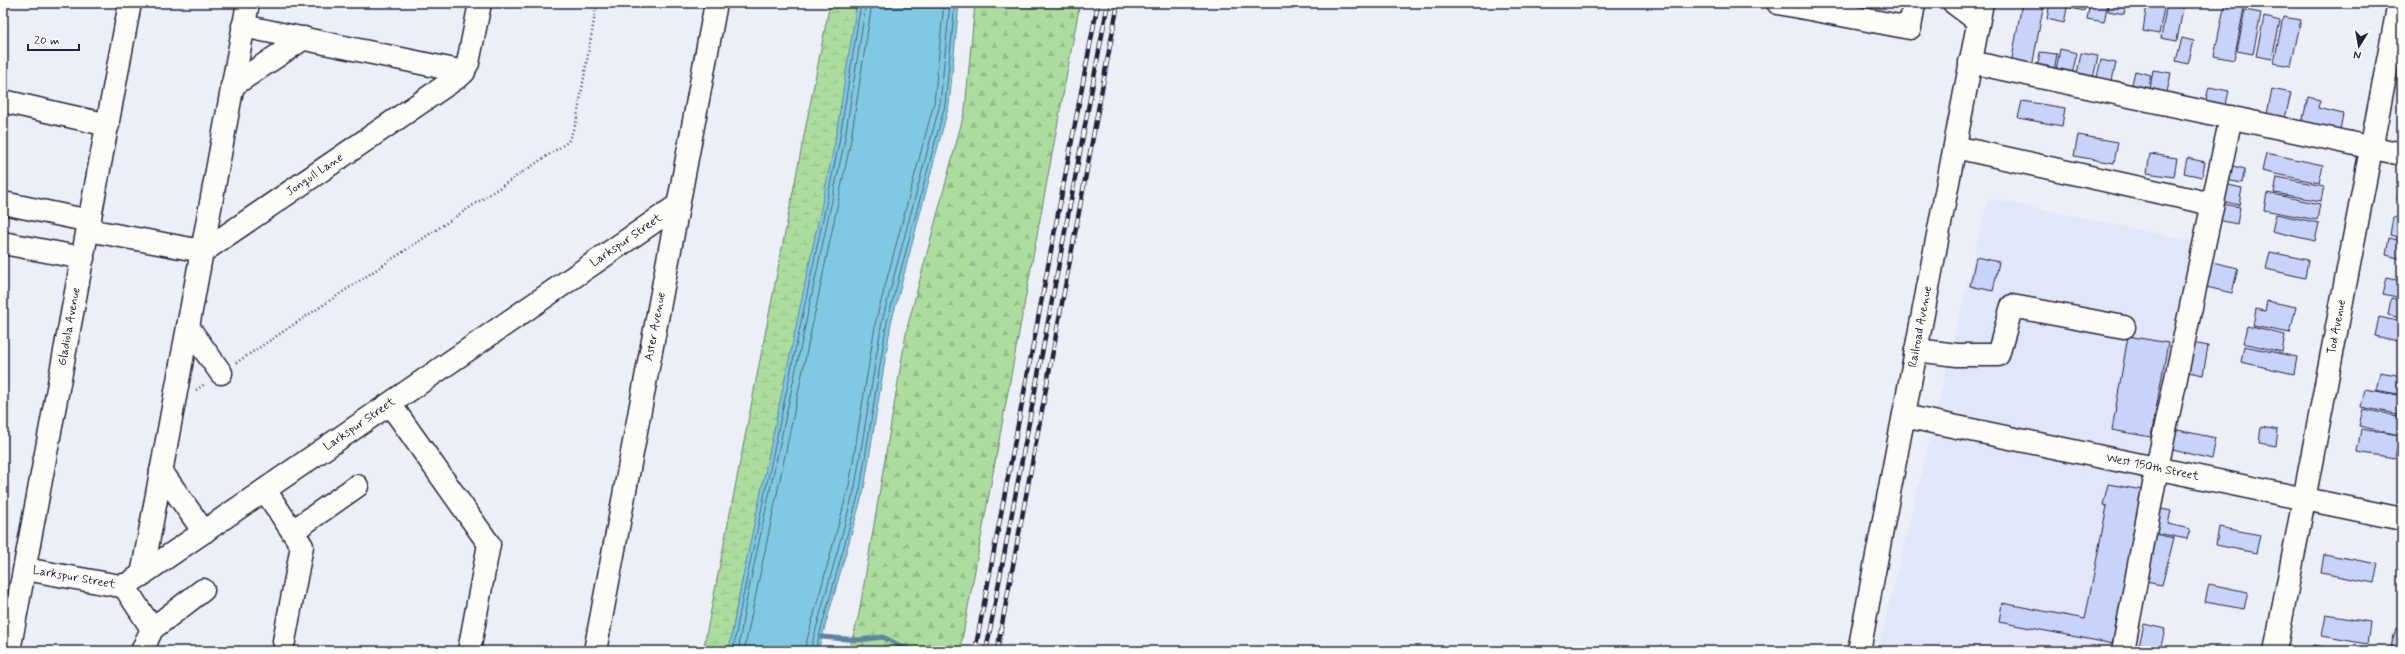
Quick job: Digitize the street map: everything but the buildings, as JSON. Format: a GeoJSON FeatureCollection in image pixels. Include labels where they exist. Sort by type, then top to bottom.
{"type":"FeatureCollection","features":[{"type":"Feature","properties":{"kind":"street","name":"Gladiola Avenue"},"geometry":{"type":"LineString","coordinates":[[10,651],[130,3]]}},
{"type":"Feature","properties":{"kind":"street"},"geometry":{"type":"LineString","coordinates":[[152,629],[133,580],[161,471],[248,3]]}},
{"type":"Feature","properties":{"kind":"street"},"geometry":{"type":"LineString","coordinates":[[244,26],[464,72],[471,54],[480,3]]}},
{"type":"Feature","properties":{"kind":"street","name":"Aster Avenue"},"geometry":{"type":"LineString","coordinates":[[595,651],[716,3]]}},
{"type":"Feature","properties":{"kind":"street"},"geometry":{"type":"LineString","coordinates":[[1778,3],[1910,28],[1914,3]]}},
{"type":"Feature","properties":{"kind":"street"},"geometry":{"type":"LineString","coordinates":[[1954,3],[1980,12]]}},
{"type":"Feature","properties":{"kind":"street","name":"Tod Avenue"},"geometry":{"type":"LineString","coordinates":[[2275,651],[2399,3]]}},
{"type":"Feature","properties":{"kind":"street","name":"Railroad Avenue"},"geometry":{"type":"LineString","coordinates":[[1860,651],[1980,12]]}},
{"type":"Feature","properties":{"kind":"street"},"geometry":{"type":"LineString","coordinates":[[232,86],[304,38]]}},
{"type":"Feature","properties":{"kind":"street"},"geometry":{"type":"LineString","coordinates":[[1970,62],[2402,154]]}},
{"type":"Feature","properties":{"kind":"street","name":"Jonquil Lane"},"geometry":{"type":"LineString","coordinates":[[202,251],[215,244],[464,72]]}},
{"type":"Feature","properties":{"kind":"street"},"geometry":{"type":"LineString","coordinates":[[3,101],[108,125]]}},
{"type":"Feature","properties":{"kind":"street"},"geometry":{"type":"LineString","coordinates":[[2123,651],[2156,468],[2231,117]]}},
{"type":"Feature","properties":{"kind":"street"},"geometry":{"type":"LineString","coordinates":[[1954,147],[2212,204]]}},
{"type":"Feature","properties":{"kind":"street"},"geometry":{"type":"LineString","coordinates":[[3,203],[89,225],[202,251]]}},
{"type":"Feature","properties":{"kind":"street","name":"Larkspur Street"},"geometry":{"type":"LineString","coordinates":[[25,569],[133,580],[678,206]]}},
{"type":"Feature","properties":{"kind":"street"},"geometry":{"type":"LineString","coordinates":[[3,243],[83,258]]}},
{"type":"Feature","properties":{"kind":"street"},"geometry":{"type":"LineString","coordinates":[[1916,350],[1957,355],[1998,355],[2012,306],[2124,327]]}},
{"type":"Feature","properties":{"kind":"street"},"geometry":{"type":"LineString","coordinates":[[188,327],[221,373]]}},
{"type":"Feature","properties":{"kind":"street"},"geometry":{"type":"LineString","coordinates":[[390,404],[489,544],[469,651]]}},
{"type":"Feature","properties":{"kind":"street","name":"West 150th Street"},"geometry":{"type":"LineString","coordinates":[[1904,416],[2402,518]]}},
{"type":"Feature","properties":{"kind":"street"},"geometry":{"type":"LineString","coordinates":[[161,471],[204,532]]}},
{"type":"Feature","properties":{"kind":"street"},"geometry":{"type":"LineString","coordinates":[[293,531],[357,486]]}},
{"type":"Feature","properties":{"kind":"street"},"geometry":{"type":"LineString","coordinates":[[265,490],[302,546],[284,641]]}},
{"type":"Feature","properties":{"kind":"street"},"geometry":{"type":"LineString","coordinates":[[142,651],[152,629],[203,590]]}},
{"type":"Feature","properties":{"kind":"path"},"geometry":{"type":"LineString","coordinates":[[174,405],[568,142],[576,123],[597,3]]}},
{"type":"Feature","properties":{"kind":"shaded area"},"geometry":{"type":"Polygon","coordinates":[[[1988,198],[2192,241],[2118,651],[1878,651],[1988,198]]]}},
{"type":"Feature","properties":{"kind":"green space"},"geometry":{"type":"Polygon","coordinates":[[[830,3],[859,3],[837,147],[737,605],[729,651],[703,651],[830,3]]]}},
{"type":"Feature","properties":{"kind":"green space"},"geometry":{"type":"Polygon","coordinates":[[[975,3],[1080,3],[960,651],[849,651],[859,614],[907,328],[965,110],[975,3]]]}},
{"type":"Feature","properties":{"kind":"water"},"geometry":{"type":"Polygon","coordinates":[[[857,3],[959,3],[949,105],[891,323],[864,489],[818,651],[729,651],[737,605],[835,142],[857,3]]]}},
{"type":"Feature","properties":{"kind":"waterway"},"geometry":{"type":"LineString","coordinates":[[822,637],[858,640],[883,637],[910,651]]}},
{"type":"Feature","properties":{"kind":"railway"},"geometry":{"type":"LineString","coordinates":[[975,651],[1098,3]]}},
{"type":"Feature","properties":{"kind":"railway"},"geometry":{"type":"LineString","coordinates":[[986,651],[1108,3]]}},
{"type":"Feature","properties":{"kind":"railway"},"geometry":{"type":"LineString","coordinates":[[997,651],[1118,3]]}}]}
